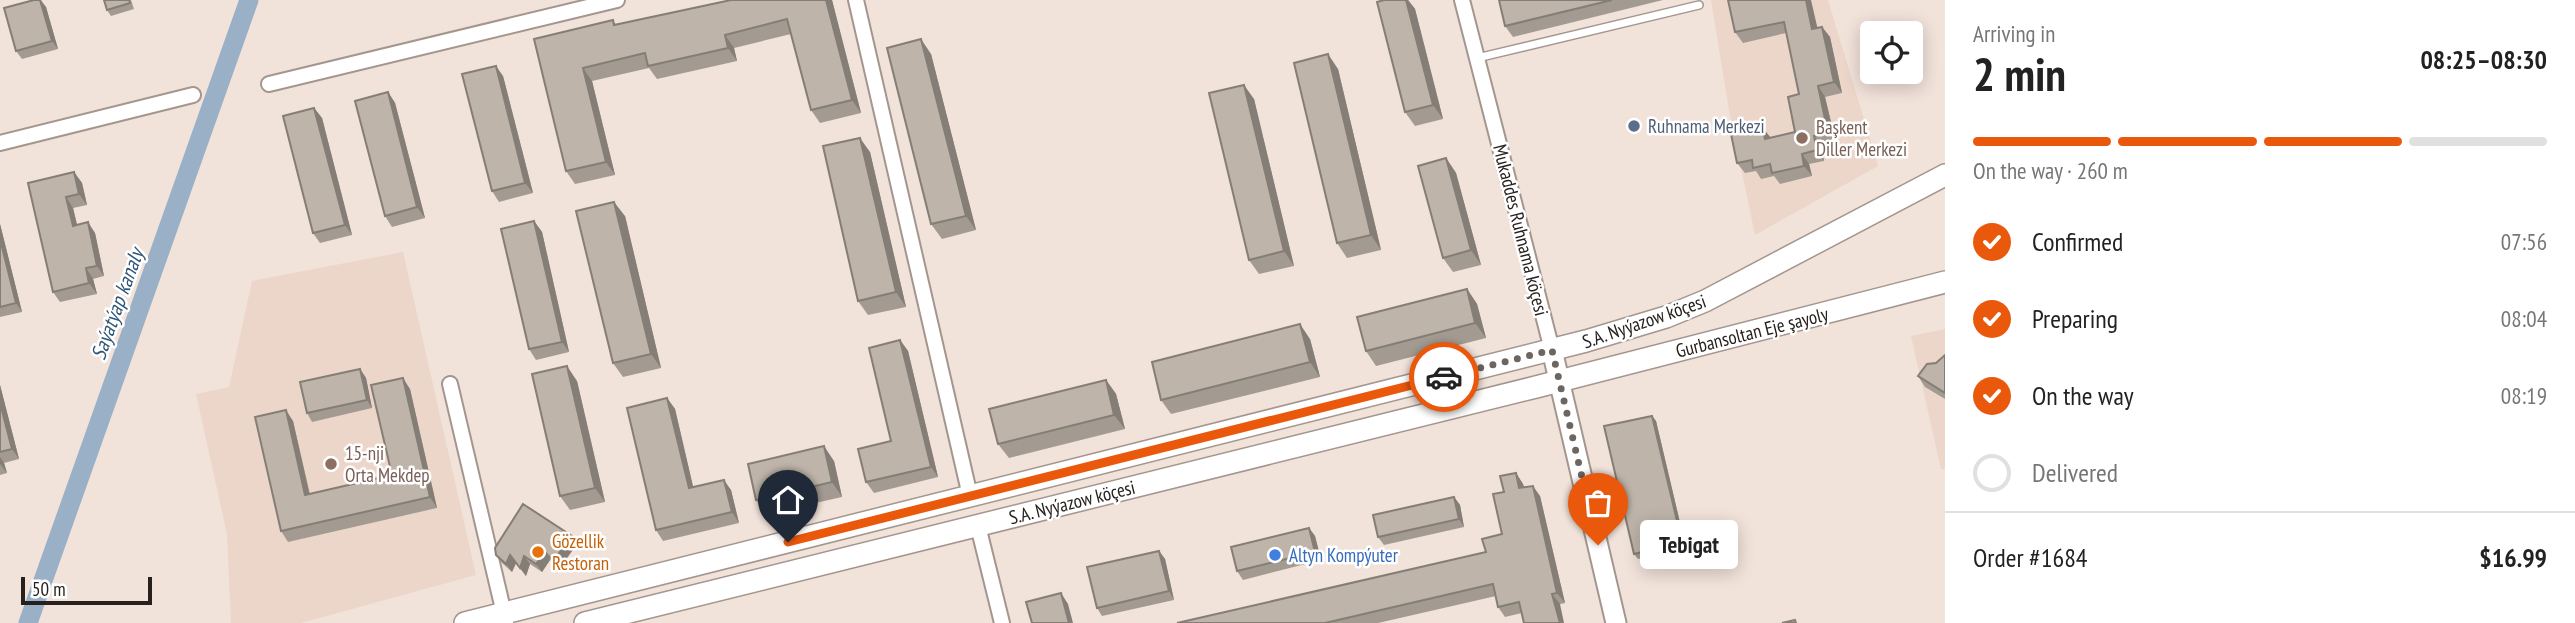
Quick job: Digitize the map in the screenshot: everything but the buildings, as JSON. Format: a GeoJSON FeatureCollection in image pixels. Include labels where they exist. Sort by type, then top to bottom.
{"type":"FeatureCollection","features":[{"type":"Feature","properties":{"kind":"main road","name":"S.A. Nyýazow köçesi"},"geometry":{"type":"LineString","coordinates":[[465,623],[505,618],[970,496],[1552,350],[1666,317],[1705,302],[1945,175]]}},
{"type":"Feature","properties":{"kind":"main road","name":"Gurbansoltan Eje şayoly"},"geometry":{"type":"LineString","coordinates":[[1559,381],[1945,282]]}},
{"type":"Feature","properties":{"kind":"main road","name":"S.A. Nyýazow köçesi"},"geometry":{"type":"LineString","coordinates":[[585,623],[1559,381]]}},
{"type":"Feature","properties":{"kind":"street"},"geometry":{"type":"LineString","coordinates":[[270,84],[617,0]]}},
{"type":"Feature","properties":{"kind":"street"},"geometry":{"type":"LineString","coordinates":[[856,0],[970,496]]}},
{"type":"Feature","properties":{"kind":"street","name":"Mukaddes Ruhnama köçesi"},"geometry":{"type":"LineString","coordinates":[[1462,0],[1552,350],[1616,623]]}},
{"type":"Feature","properties":{"kind":"street"},"geometry":{"type":"LineString","coordinates":[[0,143],[192,95]]}},
{"type":"Feature","properties":{"kind":"street"},"geometry":{"type":"LineString","coordinates":[[450,384],[505,618]]}},
{"type":"Feature","properties":{"kind":"street"},"geometry":{"type":"LineString","coordinates":[[978,526],[1002,623]]}},
{"type":"Feature","properties":{"kind":"lane"},"geometry":{"type":"LineString","coordinates":[[1477,58],[1699,5]]}},
{"type":"Feature","properties":{"kind":"shaded area","name":"Başkent Diller Merkezi"},"geometry":{"type":"Polygon","coordinates":[[[1711,0],[1828,0],[1878,166],[1755,235],[1729,110],[1711,0]]]}},
{"type":"Feature","properties":{"kind":"shaded area","name":"15-nji Orta Mekdep"},"geometry":{"type":"Polygon","coordinates":[[[403,252],[476,575],[301,623],[231,623],[227,534],[196,394],[229,387],[252,281],[403,252]]]}},
{"type":"Feature","properties":{"kind":"shaded area"},"geometry":{"type":"Polygon","coordinates":[[[1945,329],[1945,469],[1941,469],[1911,336],[1945,329]]]}},
{"type":"Feature","properties":{"kind":"waterway","name":"Saýatýap kanaly"},"geometry":{"type":"LineString","coordinates":[[28,623],[249,0]]}},
{"type":"Feature","properties":{"kind":"way so far"},"geometry":{"type":"LineString","coordinates":[[1444,377],[1552,350],[1598,545]]}},
{"type":"Feature","properties":{"kind":"place","name":"Ruhnama Merkezi"},"geometry":{"type":"Point","coordinates":[1634,126]}},
{"type":"Feature","properties":{"kind":"place","name":"Başkent Diller Merkezi"},"geometry":{"type":"Point","coordinates":[1802,138]}},
{"type":"Feature","properties":{"kind":"place","name":"15-nji Orta Mekdep"},"geometry":{"type":"Point","coordinates":[331,464]}},
{"type":"Feature","properties":{"kind":"place","name":"Tebigat"},"geometry":{"type":"Point","coordinates":[1598,545]}},
{"type":"Feature","properties":{"kind":"place","name":"Gözellik Restoran"},"geometry":{"type":"Point","coordinates":[538,552]}},
{"type":"Feature","properties":{"kind":"place","name":"Altyn Kompýuter"},"geometry":{"type":"Point","coordinates":[1275,555]}},
{"type":"Feature","properties":{"kind":"route"},"geometry":{"type":"LineString","coordinates":[[788,542],[1444,377]]}}]}
